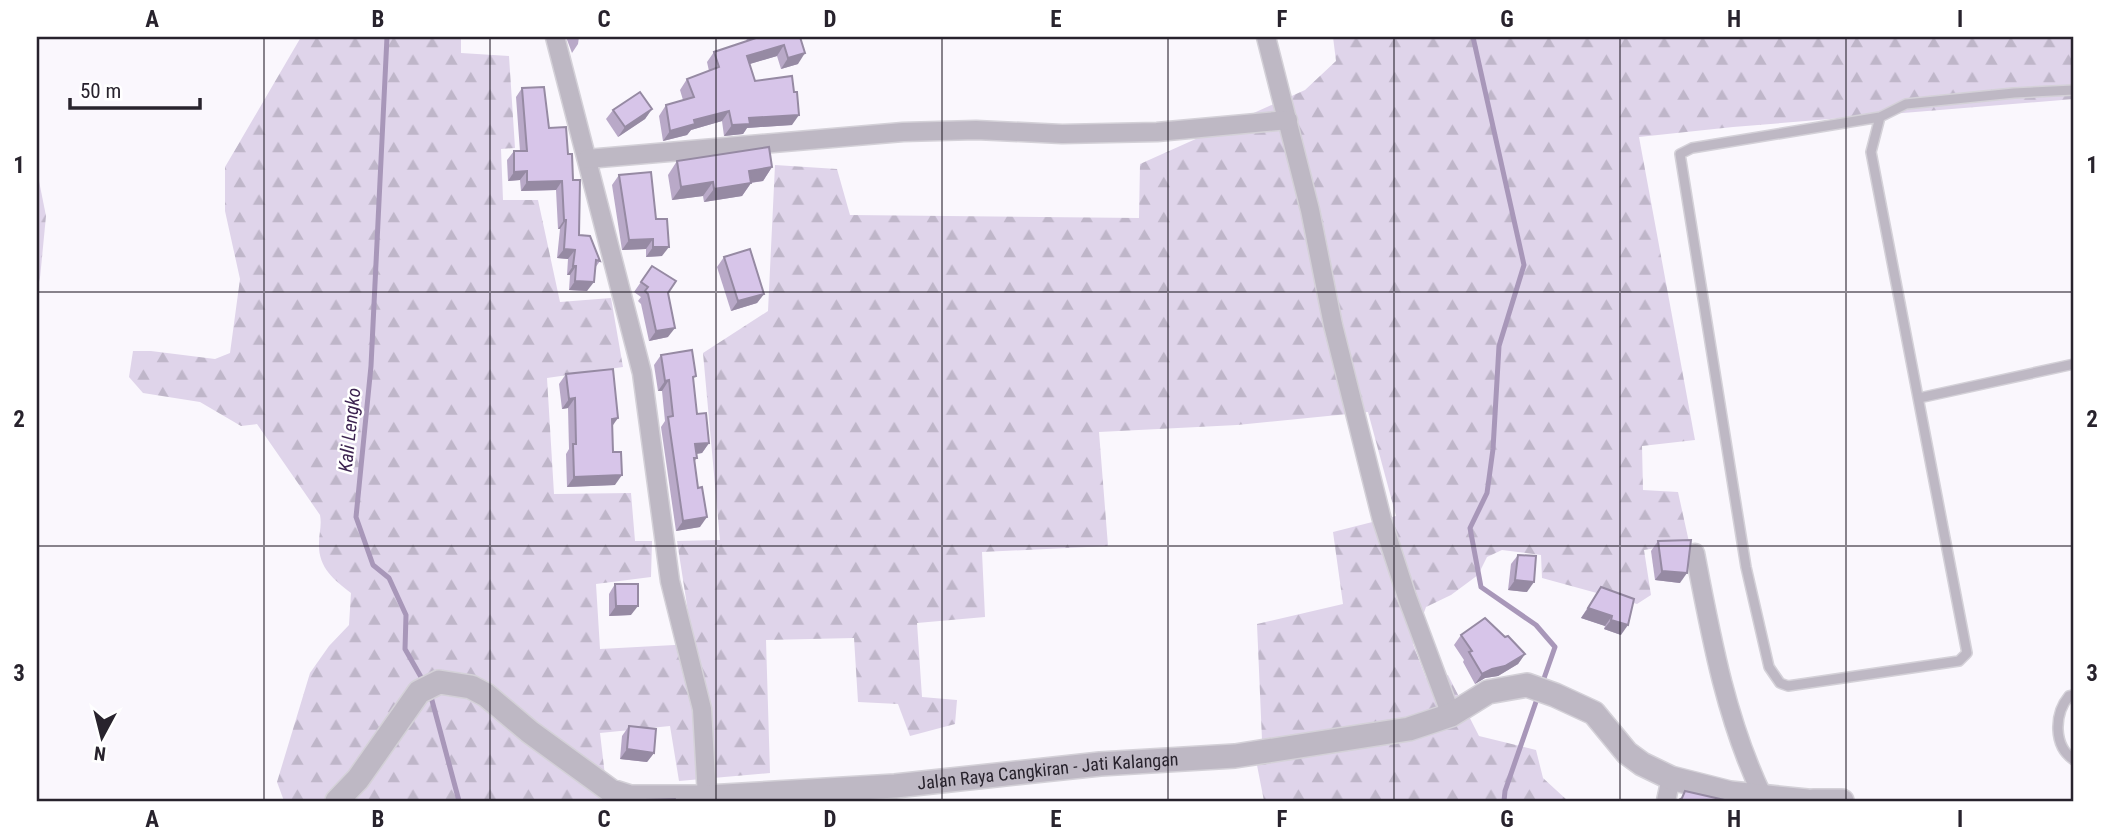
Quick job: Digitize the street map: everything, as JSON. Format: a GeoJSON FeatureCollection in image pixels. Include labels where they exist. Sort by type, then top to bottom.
{"type":"FeatureCollection","features":[{"type":"Feature","properties":{"kind":"street"},"geometry":{"type":"LineString","coordinates":[[555,37],[642,373],[670,581],[702,709],[707,797]]}},
{"type":"Feature","properties":{"kind":"street"},"geometry":{"type":"LineString","coordinates":[[1266,37],[1311,210],[1333,325],[1382,520],[1407,597],[1451,715]]}},
{"type":"Feature","properties":{"kind":"street"},"geometry":{"type":"LineString","coordinates":[[587,159],[903,132],[1157,132],[1288,120]]}},
{"type":"Feature","properties":{"kind":"street"},"geometry":{"type":"LineString","coordinates":[[1695,553],[1717,666],[1730,713],[1745,760],[1763,797]]}},
{"type":"Feature","properties":{"kind":"street","name":"Jalan Raya Cangkiran - Jati Kalangan"},"geometry":{"type":"LineString","coordinates":[[337,801],[358,779],[429,687],[471,687],[486,695],[530,732],[611,791],[630,799],[895,786],[1100,764],[1235,756],[1397,731],[1451,715],[1488,692],[1527,685],[1594,713],[1627,753],[1642,764],[1671,778],[1730,793],[1807,801]]}},
{"type":"Feature","properties":{"kind":"street"},"geometry":{"type":"LineString","coordinates":[[1666,801],[1671,778]]}},
{"type":"Feature","properties":{"kind":"street"},"geometry":{"type":"LineString","coordinates":[[1813,801],[1842,801]]}},
{"type":"Feature","properties":{"kind":"lane"},"geometry":{"type":"LineString","coordinates":[[1880,117],[1871,152],[1967,653],[1959,661],[1788,686],[1780,684],[1769,667],[1746,568],[1680,154],[1692,148],[1880,117],[1906,104],[2074,90]]}},
{"type":"Feature","properties":{"kind":"lane"},"geometry":{"type":"LineString","coordinates":[[1919,398],[2074,364]]}},
{"type":"Feature","properties":{"kind":"lane"},"geometry":{"type":"LineString","coordinates":[[2074,695],[2064,702],[2058,725],[2060,745],[2074,760]]}},
{"type":"Feature","properties":{"kind":"green space"},"geometry":{"type":"Polygon","coordinates":[[[301,37],[461,37],[461,53],[509,56],[515,148],[501,149],[503,200],[538,200],[560,302],[611,298],[623,367],[547,378],[554,494],[631,493],[635,541],[652,541],[651,577],[596,584],[600,649],[693,644],[677,541],[720,540],[703,353],[768,311],[775,165],[837,169],[850,215],[1139,218],[1140,164],[1305,90],[1336,61],[1333,37],[2074,37],[2074,99],[1639,137],[1695,440],[1642,446],[1643,490],[1678,492],[1689,542],[1644,550],[1651,595],[1637,604],[1542,578],[1541,555],[1502,550],[1487,557],[1478,575],[1451,595],[1426,607],[1413,644],[1426,678],[1448,675],[1479,736],[1536,750],[1543,778],[1568,801],[1264,801],[1256,760],[1266,758],[1262,740],[1257,624],[1343,604],[1333,532],[1396,516],[1368,412],[1237,425],[1099,432],[1108,546],[982,552],[985,617],[917,623],[922,697],[957,700],[955,724],[910,736],[898,704],[858,702],[854,638],[766,640],[770,773],[679,781],[670,726],[600,733],[608,801],[284,801],[277,782],[310,673],[329,646],[349,625],[351,593],[333,577],[321,559],[320,515],[257,424],[241,426],[200,402],[143,393],[129,377],[133,351],[215,359],[230,353],[240,279],[225,211],[225,167],[301,37]]]}},
{"type":"Feature","properties":{"kind":"green space"},"geometry":{"type":"Polygon","coordinates":[[[37,171],[46,216],[37,290],[37,171]]]}},
{"type":"Feature","properties":{"kind":"building"},"geometry":{"type":"Polygon","coordinates":[[[756,37],[800,37],[805,53],[788,58],[784,45],[747,56],[755,81],[792,76],[799,115],[749,118],[750,124],[732,125],[729,111],[694,120],[695,124],[670,131],[666,105],[694,97],[687,79],[719,67],[714,52],[756,37]]]}},
{"type":"Feature","properties":{"kind":"building"},"geometry":{"type":"Polygon","coordinates":[[[544,87],[549,128],[566,127],[568,154],[572,154],[573,180],[580,180],[579,235],[590,236],[600,261],[596,260],[594,282],[575,281],[575,250],[564,249],[566,220],[562,181],[527,182],[527,171],[514,172],[514,151],[527,151],[522,88],[544,87]]]}},
{"type":"Feature","properties":{"kind":"building"},"geometry":{"type":"Polygon","coordinates":[[[640,92],[652,109],[625,127],[613,110],[640,92]]]}},
{"type":"Feature","properties":{"kind":"building"},"geometry":{"type":"Polygon","coordinates":[[[769,147],[772,167],[749,171],[751,183],[714,189],[713,182],[681,187],[677,161],[769,147]]]}},
{"type":"Feature","properties":{"kind":"building"},"geometry":{"type":"Polygon","coordinates":[[[651,172],[656,219],[667,219],[669,247],[653,247],[653,239],[629,240],[619,175],[651,172]]]}},
{"type":"Feature","properties":{"kind":"building"},"geometry":{"type":"Polygon","coordinates":[[[750,249],[764,294],[738,301],[724,257],[750,249]]]}},
{"type":"Feature","properties":{"kind":"building"},"geometry":{"type":"Polygon","coordinates":[[[652,266],[676,281],[668,293],[675,328],[656,331],[645,291],[648,287],[641,282],[652,266]]]}},
{"type":"Feature","properties":{"kind":"building"},"geometry":{"type":"Polygon","coordinates":[[[692,350],[697,414],[706,413],[709,443],[695,444],[697,458],[694,458],[698,488],[702,487],[707,517],[683,521],[668,417],[673,416],[669,380],[665,381],[661,355],[692,350]]]}},
{"type":"Feature","properties":{"kind":"building"},"geometry":{"type":"Polygon","coordinates":[[[613,369],[618,418],[612,419],[613,452],[621,452],[622,475],[574,477],[575,398],[569,399],[566,374],[613,369]]]}},
{"type":"Feature","properties":{"kind":"building"},"geometry":{"type":"Polygon","coordinates":[[[1691,540],[1687,573],[1662,571],[1658,541],[1691,540]]]}},
{"type":"Feature","properties":{"kind":"building"},"geometry":{"type":"Polygon","coordinates":[[[1518,555],[1536,556],[1534,582],[1515,580],[1518,555]]]}},
{"type":"Feature","properties":{"kind":"building"},"geometry":{"type":"Polygon","coordinates":[[[615,584],[638,584],[638,606],[616,606],[615,584]]]}},
{"type":"Feature","properties":{"kind":"building"},"geometry":{"type":"Polygon","coordinates":[[[1601,587],[1634,599],[1628,625],[1588,608],[1601,587]]]}},
{"type":"Feature","properties":{"kind":"building"},"geometry":{"type":"Polygon","coordinates":[[[1485,618],[1525,654],[1505,666],[1482,674],[1461,635],[1485,618]]]}},
{"type":"Feature","properties":{"kind":"building"},"geometry":{"type":"Polygon","coordinates":[[[629,726],[656,729],[654,753],[627,749],[629,726]]]}},
{"type":"Feature","properties":{"kind":"building"},"geometry":{"type":"Polygon","coordinates":[[[1685,791],[1729,801],[1677,801],[1685,791]]]}},
{"type":"Feature","properties":{"kind":"building"},"geometry":{"type":"Polygon","coordinates":[[[646,800],[676,801],[646,801],[646,800]]]}},
{"type":"Feature","properties":{"kind":"waterway","name":"Kali Lengko"},"geometry":{"type":"LineString","coordinates":[[387,37],[371,366],[356,517],[373,565],[389,578],[406,615],[405,649],[425,684]]}},
{"type":"Feature","properties":{"kind":"waterway"},"geometry":{"type":"LineString","coordinates":[[1473,37],[1524,265],[1499,346],[1493,449],[1487,493],[1470,528],[1481,587],[1536,625],[1555,647],[1542,684]]}},
{"type":"Feature","properties":{"kind":"waterway","name":"Kali Lengko"},"geometry":{"type":"LineString","coordinates":[[430,693],[459,801]]}},
{"type":"Feature","properties":{"kind":"waterway"},"geometry":{"type":"LineString","coordinates":[[1504,801],[1505,791],[1538,696]]}}]}
